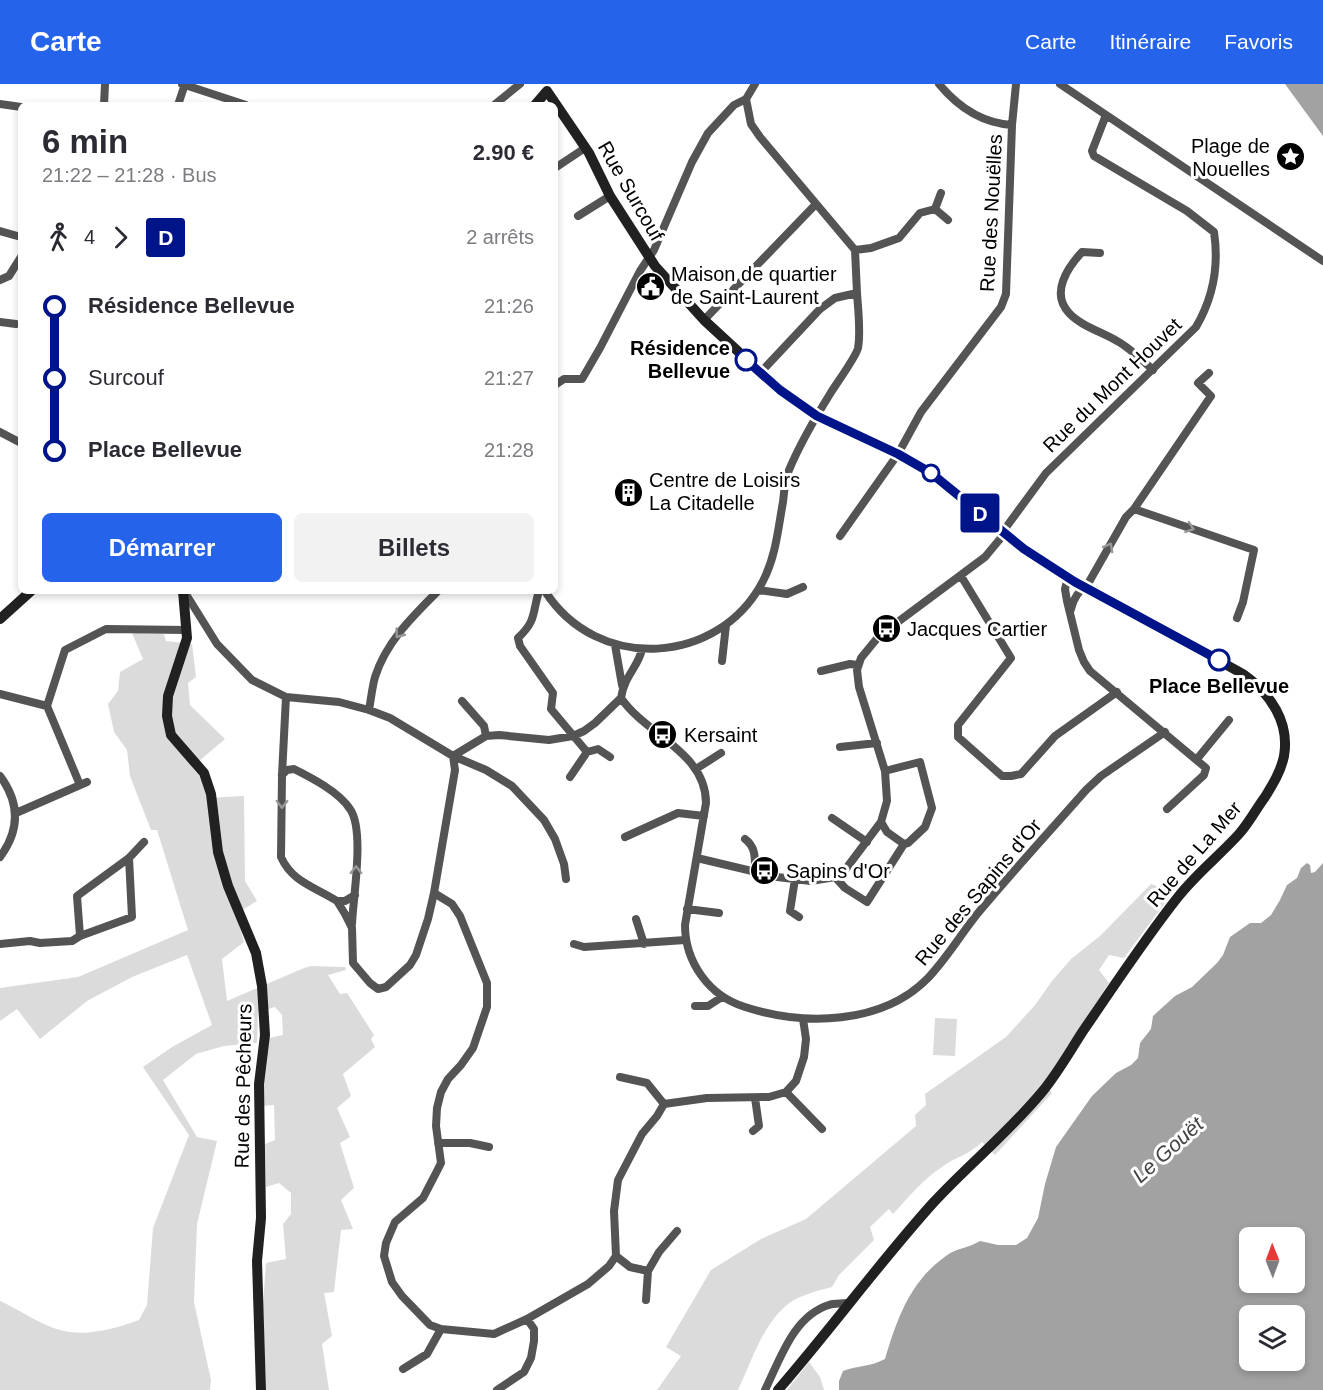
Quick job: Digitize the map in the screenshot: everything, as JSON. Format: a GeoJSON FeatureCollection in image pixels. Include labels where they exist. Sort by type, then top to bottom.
{"type":"FeatureCollection","features":[{"type":"Feature","properties":{"kind":"street"},"geometry":{"type":"LineString","coordinates":[[104,102],[105,84]]}},
{"type":"Feature","properties":{"kind":"street"},"geometry":{"type":"LineString","coordinates":[[179,102],[184,84],[237,102]]}},
{"type":"Feature","properties":{"kind":"street"},"geometry":{"type":"LineString","coordinates":[[498,102],[520,84]]}},
{"type":"Feature","properties":{"kind":"street"},"geometry":{"type":"LineString","coordinates":[[558,383],[564,380],[582,379],[640,271],[650,257],[692,162],[708,133],[734,105],[746,99],[755,84]]}},
{"type":"Feature","properties":{"kind":"street"},"geometry":{"type":"LineString","coordinates":[[939,84],[950,97],[977,116],[1012,125]]}},
{"type":"Feature","properties":{"kind":"street","name":"Rue des Nouëlles"},"geometry":{"type":"LineString","coordinates":[[840,536],[898,454],[921,412],[1002,307],[1006,294],[1012,125],[1016,84]]}},
{"type":"Feature","properties":{"kind":"street"},"geometry":{"type":"LineString","coordinates":[[1060,84],[1323,261]]}},
{"type":"Feature","properties":{"kind":"street"},"geometry":{"type":"LineString","coordinates":[[537,102],[545,87]]}},
{"type":"Feature","properties":{"kind":"street","name":"Rue Surcouf"},"geometry":{"type":"LineString","coordinates":[[545,87],[555,102]]}},
{"type":"Feature","properties":{"kind":"street"},"geometry":{"type":"LineString","coordinates":[[547,594],[554,605],[570,619],[589,633],[615,645],[642,649],[668,648],[705,637],[726,625],[747,605],[758,590],[774,557],[789,471],[817,416],[858,349],[855,250],[815,205],[751,124],[746,99]]}},
{"type":"Feature","properties":{"kind":"street"},"geometry":{"type":"LineString","coordinates":[[0,104],[18,107]]}},
{"type":"Feature","properties":{"kind":"street","name":"Rue Surcouf"},"geometry":{"type":"LineString","coordinates":[[558,107],[650,257],[704,320],[780,390],[817,416],[898,454],[931,473],[1024,549],[1068,577],[1255,682]]}},
{"type":"Feature","properties":{"kind":"street","name":"Rue du Mont Houvet"},"geometry":{"type":"LineString","coordinates":[[858,665],[866,650],[879,636],[985,557],[1046,473],[1196,327],[1204,312],[1210,295],[1217,250],[1215,232],[1204,222],[1138,180],[1094,156],[1092,151],[1106,115]]}},
{"type":"Feature","properties":{"kind":"street"},"geometry":{"type":"LineString","coordinates":[[558,166],[585,148]]}},
{"type":"Feature","properties":{"kind":"street"},"geometry":{"type":"LineString","coordinates":[[935,209],[941,193]]}},
{"type":"Feature","properties":{"kind":"street"},"geometry":{"type":"LineString","coordinates":[[578,216],[610,195]]}},
{"type":"Feature","properties":{"kind":"street"},"geometry":{"type":"LineString","coordinates":[[704,320],[815,205]]}},
{"type":"Feature","properties":{"kind":"street"},"geometry":{"type":"LineString","coordinates":[[855,250],[871,248],[899,238],[920,213],[935,209]]}},
{"type":"Feature","properties":{"kind":"street"},"geometry":{"type":"LineString","coordinates":[[935,209],[948,220]]}},
{"type":"Feature","properties":{"kind":"street"},"geometry":{"type":"LineString","coordinates":[[0,231],[18,236]]}},
{"type":"Feature","properties":{"kind":"street"},"geometry":{"type":"LineString","coordinates":[[1100,253],[1082,252],[1068,267],[1063,279],[1063,305],[1078,320],[1120,342],[1153,370]]}},
{"type":"Feature","properties":{"kind":"street"},"geometry":{"type":"LineString","coordinates":[[0,280],[9,276],[18,262]]}},
{"type":"Feature","properties":{"kind":"street"},"geometry":{"type":"LineString","coordinates":[[761,372],[820,309],[835,298],[857,293]]}},
{"type":"Feature","properties":{"kind":"street"},"geometry":{"type":"LineString","coordinates":[[0,322],[16,324]]}},
{"type":"Feature","properties":{"kind":"street"},"geometry":{"type":"LineString","coordinates":[[1070,611],[1073,600],[1089,582],[1126,517],[1134,509],[1211,396],[1198,383],[1209,373]]}},
{"type":"Feature","properties":{"kind":"street"},"geometry":{"type":"LineString","coordinates":[[0,432],[18,441]]}},
{"type":"Feature","properties":{"kind":"street"},"geometry":{"type":"LineString","coordinates":[[1134,509],[1254,550],[1243,602],[1237,618]]}},
{"type":"Feature","properties":{"kind":"street"},"geometry":{"type":"LineString","coordinates":[[961,576],[1011,658],[958,725],[958,737],[1002,776],[1021,774],[1055,736],[1116,692]]}},
{"type":"Feature","properties":{"kind":"street"},"geometry":{"type":"LineString","coordinates":[[1068,577],[1065,589],[1070,611],[1084,662],[1090,671],[1206,768],[1205,773],[1167,809]]}},
{"type":"Feature","properties":{"kind":"street"},"geometry":{"type":"LineString","coordinates":[[758,590],[787,594],[803,587]]}},
{"type":"Feature","properties":{"kind":"street"},"geometry":{"type":"LineString","coordinates":[[0,619],[28,594]]}},
{"type":"Feature","properties":{"kind":"street","name":"Rue des Pêcheurs"},"geometry":{"type":"LineString","coordinates":[[183,594],[187,638],[168,696],[167,716],[171,735],[204,773],[210,794],[218,852],[228,886],[256,954],[262,986],[265,1035],[259,1084],[261,1218],[257,1261],[261,1390]]}},
{"type":"Feature","properties":{"kind":"street"},"geometry":{"type":"LineString","coordinates":[[185,594],[217,644],[252,680],[286,698],[339,702],[390,718],[453,756],[486,770],[512,786],[544,819],[555,839],[564,864],[566,879]]}},
{"type":"Feature","properties":{"kind":"street"},"geometry":{"type":"LineString","coordinates":[[369,710],[375,679],[388,650],[411,619],[435,594]]}},
{"type":"Feature","properties":{"kind":"street"},"geometry":{"type":"LineString","coordinates":[[538,594],[534,619],[519,642],[553,693],[551,709],[587,752]]}},
{"type":"Feature","properties":{"kind":"street"},"geometry":{"type":"LineString","coordinates":[[722,661],[726,625]]}},
{"type":"Feature","properties":{"kind":"street"},"geometry":{"type":"LineString","coordinates":[[16,813],[83,783],[47,706],[65,650],[106,629],[186,630]]}},
{"type":"Feature","properties":{"kind":"street"},"geometry":{"type":"LineString","coordinates":[[453,756],[486,736],[500,735],[549,740],[573,736],[584,731],[621,698],[622,686],[615,645]]}},
{"type":"Feature","properties":{"kind":"street"},"geometry":{"type":"LineString","coordinates":[[622,686],[641,655],[642,649]]}},
{"type":"Feature","properties":{"kind":"street"},"geometry":{"type":"LineString","coordinates":[[697,858],[795,879],[811,881],[835,878],[845,870],[881,822],[887,801],[885,771],[859,687],[858,665],[850,664],[821,671]]}},
{"type":"Feature","properties":{"kind":"street","name":"Rue de La Mer"},"geometry":{"type":"LineString","coordinates":[[778,1390],[933,1203],[1043,1090],[1179,896],[1239,834],[1273,784],[1284,754],[1284,734],[1281,718],[1272,702],[1255,682]]}},
{"type":"Feature","properties":{"kind":"street"},"geometry":{"type":"LineString","coordinates":[[0,694],[47,706]]}},
{"type":"Feature","properties":{"kind":"street"},"geometry":{"type":"LineString","coordinates":[[286,698],[281,857],[293,876],[337,901],[352,928]]}},
{"type":"Feature","properties":{"kind":"street","name":"Rue des Sapins d'Or"},"geometry":{"type":"LineString","coordinates":[[621,698],[628,710],[687,758],[696,769],[706,792],[704,816],[687,909],[685,940],[689,956],[722,997],[746,1008],[803,1019],[835,1018],[875,1010],[902,998],[927,979],[978,914],[1086,790],[1101,776],[1165,732]]}},
{"type":"Feature","properties":{"kind":"street"},"geometry":{"type":"LineString","coordinates":[[462,701],[484,726],[486,736]]}},
{"type":"Feature","properties":{"kind":"street"},"geometry":{"type":"LineString","coordinates":[[1197,759],[1229,720]]}},
{"type":"Feature","properties":{"kind":"street"},"geometry":{"type":"LineString","coordinates":[[840,747],[877,743]]}},
{"type":"Feature","properties":{"kind":"street"},"geometry":{"type":"LineString","coordinates":[[283,746],[287,760],[294,769],[330,790],[351,809],[356,826],[353,963],[378,990],[386,987],[410,965],[416,955],[428,919],[455,770],[453,756]]}},
{"type":"Feature","properties":{"kind":"street"},"geometry":{"type":"LineString","coordinates":[[570,777],[587,752],[598,749],[610,757]]}},
{"type":"Feature","properties":{"kind":"street"},"geometry":{"type":"LineString","coordinates":[[696,769],[721,753]]}},
{"type":"Feature","properties":{"kind":"street"},"geometry":{"type":"LineString","coordinates":[[835,878],[844,888],[867,902],[904,844],[925,827],[932,808],[920,762],[885,771]]}},
{"type":"Feature","properties":{"kind":"street"},"geometry":{"type":"LineString","coordinates":[[282,775],[287,770],[294,769]]}},
{"type":"Feature","properties":{"kind":"street"},"geometry":{"type":"LineString","coordinates":[[0,776],[7,786],[16,813],[11,836],[0,857]]}},
{"type":"Feature","properties":{"kind":"street"},"geometry":{"type":"LineString","coordinates":[[625,837],[678,813],[704,816]]}},
{"type":"Feature","properties":{"kind":"street"},"geometry":{"type":"LineString","coordinates":[[832,818],[867,842]]}},
{"type":"Feature","properties":{"kind":"street"},"geometry":{"type":"LineString","coordinates":[[881,822],[887,832],[904,844]]}},
{"type":"Feature","properties":{"kind":"street"},"geometry":{"type":"LineString","coordinates":[[745,839],[752,844],[755,854],[755,872]]}},
{"type":"Feature","properties":{"kind":"street"},"geometry":{"type":"LineString","coordinates":[[80,936],[77,896],[129,858],[144,842]]}},
{"type":"Feature","properties":{"kind":"street"},"geometry":{"type":"LineString","coordinates":[[0,944],[72,941],[132,917],[129,858]]}},
{"type":"Feature","properties":{"kind":"street"},"geometry":{"type":"LineString","coordinates":[[795,879],[790,911],[799,917]]}},
{"type":"Feature","properties":{"kind":"street"},"geometry":{"type":"LineString","coordinates":[[434,893],[452,904],[460,916],[487,983],[488,996],[482,1026],[473,1048],[448,1079],[441,1092],[437,1108],[441,1162],[423,1198],[395,1222],[386,1243],[384,1256],[392,1282],[430,1325],[441,1329],[494,1334],[527,1319],[597,1278],[616,1256],[614,1211],[618,1180],[642,1134],[664,1104]]}},
{"type":"Feature","properties":{"kind":"street"},"geometry":{"type":"LineString","coordinates":[[337,901],[345,901],[355,895]]}},
{"type":"Feature","properties":{"kind":"street"},"geometry":{"type":"LineString","coordinates":[[687,909],[719,913]]}},
{"type":"Feature","properties":{"kind":"street"},"geometry":{"type":"LineString","coordinates":[[636,919],[644,944]]}},
{"type":"Feature","properties":{"kind":"street"},"geometry":{"type":"LineString","coordinates":[[574,944],[584,947],[685,940]]}},
{"type":"Feature","properties":{"kind":"street"},"geometry":{"type":"LineString","coordinates":[[695,1006],[708,1006],[722,997]]}},
{"type":"Feature","properties":{"kind":"street"},"geometry":{"type":"LineString","coordinates":[[664,1104],[707,1098],[770,1097],[786,1092],[796,1081],[804,1057],[806,1039],[803,1019]]}},
{"type":"Feature","properties":{"kind":"street"},"geometry":{"type":"LineString","coordinates":[[620,1077],[647,1083],[664,1104]]}},
{"type":"Feature","properties":{"kind":"street"},"geometry":{"type":"LineString","coordinates":[[786,1092],[822,1129]]}},
{"type":"Feature","properties":{"kind":"street"},"geometry":{"type":"LineString","coordinates":[[753,1131],[759,1126],[755,1098]]}},
{"type":"Feature","properties":{"kind":"street"},"geometry":{"type":"LineString","coordinates":[[438,1143],[470,1143],[489,1147]]}},
{"type":"Feature","properties":{"kind":"street"},"geometry":{"type":"LineString","coordinates":[[646,1300],[648,1272],[659,1252],[677,1231]]}},
{"type":"Feature","properties":{"kind":"street"},"geometry":{"type":"LineString","coordinates":[[616,1256],[630,1267],[648,1272]]}},
{"type":"Feature","properties":{"kind":"street"},"geometry":{"type":"LineString","coordinates":[[765,1390],[786,1345],[798,1328],[810,1316],[828,1305],[848,1303]]}},
{"type":"Feature","properties":{"kind":"street"},"geometry":{"type":"LineString","coordinates":[[497,1390],[524,1372],[531,1358],[534,1329],[527,1319]]}},
{"type":"Feature","properties":{"kind":"street"},"geometry":{"type":"LineString","coordinates":[[403,1369],[427,1354],[441,1329]]}},
{"type":"Feature","properties":{"kind":"shaded area"},"geometry":{"type":"Polygon","coordinates":[[[132,633],[164,634],[166,641],[192,644],[196,677],[188,683],[190,705],[225,739],[192,767],[200,777],[207,798],[244,796],[245,881],[257,901],[236,914],[244,942],[222,959],[227,1001],[304,968],[311,966],[345,967],[346,970],[328,975],[340,994],[347,993],[374,1035],[371,1039],[375,1047],[343,1074],[351,1096],[337,1108],[350,1137],[340,1143],[354,1188],[341,1200],[353,1229],[341,1230],[334,1292],[324,1293],[332,1336],[322,1344],[329,1390],[266,1390],[263,1304],[266,1263],[286,1259],[283,1224],[291,1214],[291,1193],[279,1183],[266,1187],[265,1144],[275,1140],[274,1105],[262,1106],[265,1067],[269,1038],[283,1035],[282,1015],[275,1007],[258,1012],[257,1043],[224,1046],[196,1054],[163,1080],[197,1137],[217,1141],[197,1224],[194,1302],[211,1380],[210,1390],[0,1390],[0,1301],[45,1324],[70,1332],[100,1331],[139,1320],[147,1305],[153,1228],[189,1135],[143,1067],[172,1047],[212,1025],[187,955],[132,977],[87,1001],[40,1039],[17,1009],[0,1021],[0,988],[78,977],[188,930],[157,830],[151,830],[130,776],[127,750],[114,732],[108,704],[118,691],[120,672],[143,659],[132,633]]]}},
{"type":"Feature","properties":{"kind":"shaded area"},"geometry":{"type":"Polygon","coordinates":[[[1151,884],[1173,892],[1124,958],[1109,955],[1099,970],[1109,983],[1044,1083],[1052,1093],[995,1155],[982,1142],[928,1177],[893,1214],[889,1209],[870,1227],[874,1240],[839,1275],[832,1287],[798,1298],[788,1304],[771,1322],[758,1344],[738,1390],[657,1390],[681,1356],[666,1347],[711,1270],[761,1239],[806,1219],[916,1126],[915,1115],[926,1105],[925,1094],[1006,1037],[1071,959],[1100,936],[1151,884]]]}},
{"type":"Feature","properties":{"kind":"shaded area"},"geometry":{"type":"Polygon","coordinates":[[[935,1018],[957,1019],[955,1056],[933,1055],[935,1018]]]}},
{"type":"Feature","properties":{"kind":"shaded area"},"geometry":{"type":"Polygon","coordinates":[[[809,1362],[820,1377],[824,1390],[787,1390],[809,1362]]]}},
{"type":"Feature","properties":{"kind":"water"},"geometry":{"type":"Polygon","coordinates":[[[1285,84],[1323,84],[1323,136],[1285,84]]]}},
{"type":"Feature","properties":{"kind":"water","name":"Le Gouët"},"geometry":{"type":"Polygon","coordinates":[[[1307,863],[1310,865],[1311,873],[1323,863],[1323,1390],[839,1390],[839,1381],[843,1371],[885,1359],[906,1302],[923,1277],[950,1253],[980,1241],[998,1245],[1016,1245],[1027,1238],[1038,1218],[1056,1147],[1092,1096],[1116,1073],[1131,1065],[1138,1058],[1140,1043],[1151,1029],[1153,1016],[1175,996],[1192,987],[1217,963],[1230,937],[1250,923],[1261,923],[1271,915],[1287,885],[1297,878],[1301,868],[1307,863]]]}},
{"type":"Feature","properties":{"kind":"bus line","name":"D"},"geometry":{"type":"LineString","coordinates":[[746,360],[780,390],[817,416],[898,454],[931,473],[1024,549],[1075,582],[1219,660]]}},
{"type":"Feature","properties":{"kind":"place","name":"Plage de Nouelles"},"geometry":{"type":"Point","coordinates":[1291,157]}},
{"type":"Feature","properties":{"kind":"place","name":"Maison de quartier de Saint-Laurent"},"geometry":{"type":"Point","coordinates":[650,286]}},
{"type":"Feature","properties":{"kind":"place","name":"Résidence Bellevue"},"geometry":{"type":"Point","coordinates":[746,360]}},
{"type":"Feature","properties":{"kind":"place","name":"Centre de Loisirs La Citadelle"},"geometry":{"type":"Point","coordinates":[628,492]}},
{"type":"Feature","properties":{"kind":"place","name":"Jacques Cartier"},"geometry":{"type":"Point","coordinates":[886,629]}},
{"type":"Feature","properties":{"kind":"place","name":"Place Bellevue"},"geometry":{"type":"Point","coordinates":[1219,660]}},
{"type":"Feature","properties":{"kind":"place","name":"Kersaint"},"geometry":{"type":"Point","coordinates":[663,735]}},
{"type":"Feature","properties":{"kind":"place","name":"Sapins d'Or"},"geometry":{"type":"Point","coordinates":[765,871]}}]}
